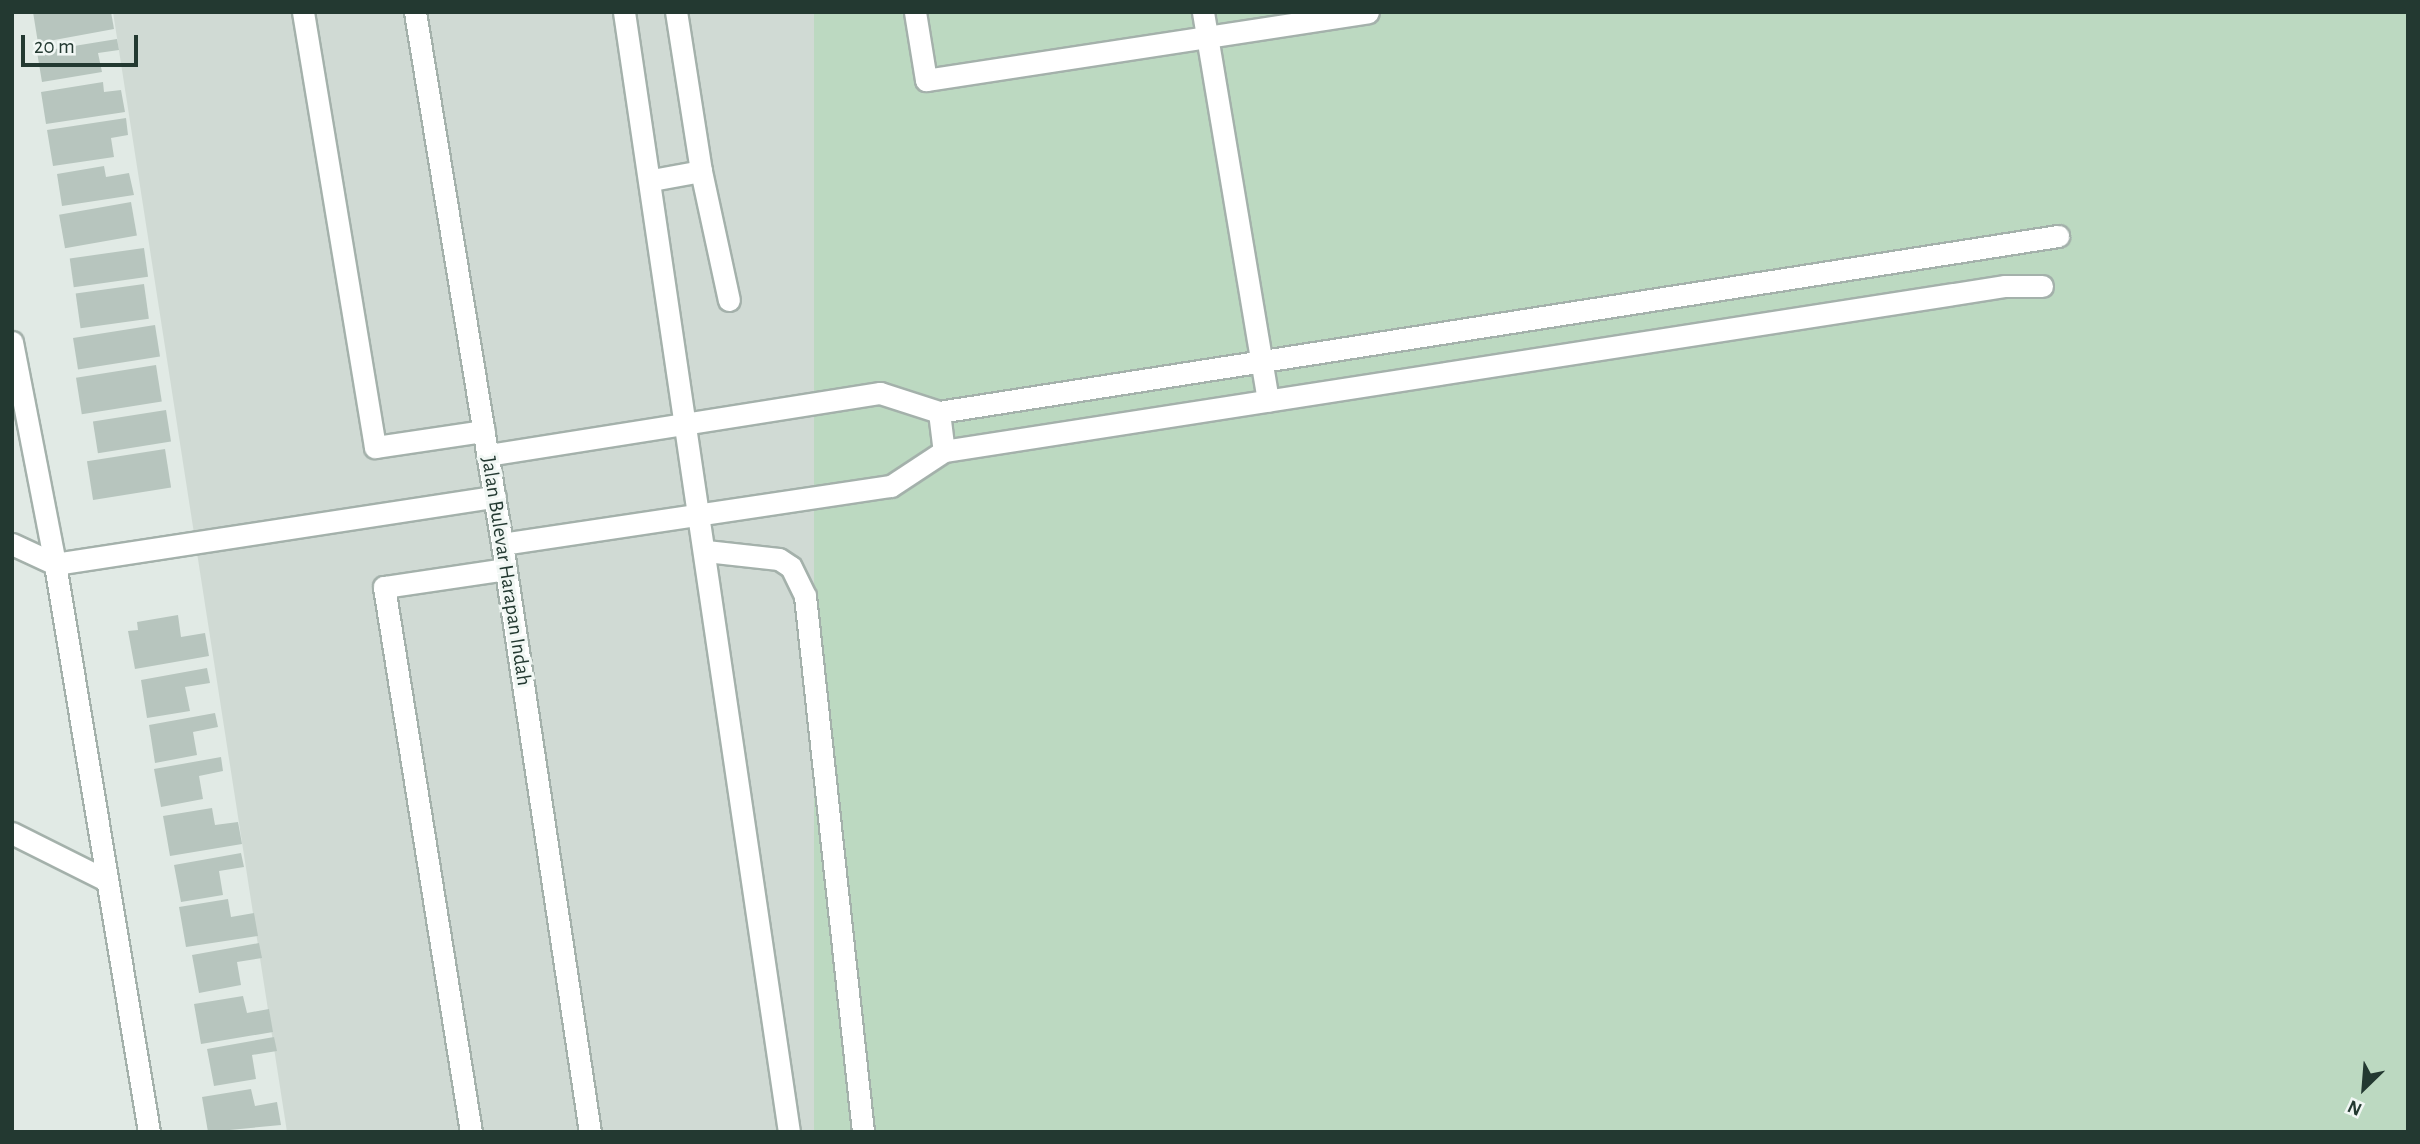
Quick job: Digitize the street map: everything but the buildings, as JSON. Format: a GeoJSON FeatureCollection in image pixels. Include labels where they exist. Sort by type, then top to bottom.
{"type":"FeatureCollection","features":[{"type":"Feature","properties":{"kind":"street"},"geometry":{"type":"LineString","coordinates":[[303,12],[375,447],[485,431]]}},
{"type":"Feature","properties":{"kind":"street","name":"Jalan Bulevar Harapan Indah"},"geometry":{"type":"LineString","coordinates":[[415,12],[485,431],[590,1132]]}},
{"type":"Feature","properties":{"kind":"street"},"geometry":{"type":"LineString","coordinates":[[625,12],[688,424],[789,1132]]}},
{"type":"Feature","properties":{"kind":"street"},"geometry":{"type":"LineString","coordinates":[[676,12],[701,171],[729,300]]}},
{"type":"Feature","properties":{"kind":"street"},"geometry":{"type":"LineString","coordinates":[[915,12],[926,80],[1368,12]]}},
{"type":"Feature","properties":{"kind":"street"},"geometry":{"type":"LineString","coordinates":[[1203,12],[1268,401]]}},
{"type":"Feature","properties":{"kind":"street"},"geometry":{"type":"LineString","coordinates":[[652,180],[701,171]]}},
{"type":"Feature","properties":{"kind":"street"},"geometry":{"type":"LineString","coordinates":[[488,455],[880,393],[939,412],[2058,236]]}},
{"type":"Feature","properties":{"kind":"street"},"geometry":{"type":"LineString","coordinates":[[502,544],[891,486],[944,451],[2006,286],[2042,286]]}},
{"type":"Feature","properties":{"kind":"street"},"geometry":{"type":"LineString","coordinates":[[12,342],[55,564],[104,879],[149,1132]]}},
{"type":"Feature","properties":{"kind":"street"},"geometry":{"type":"LineString","coordinates":[[939,412],[944,451]]}},
{"type":"Feature","properties":{"kind":"street"},"geometry":{"type":"LineString","coordinates":[[12,544],[55,564],[495,497]]}},
{"type":"Feature","properties":{"kind":"street"},"geometry":{"type":"LineString","coordinates":[[706,551],[779,559],[791,566],[805,596],[863,1132]]}},
{"type":"Feature","properties":{"kind":"street"},"geometry":{"type":"LineString","coordinates":[[471,1132],[384,587],[506,569]]}},
{"type":"Feature","properties":{"kind":"street"},"geometry":{"type":"LineString","coordinates":[[12,833],[104,879]]}},
{"type":"Feature","properties":{"kind":"shaded area"},"geometry":{"type":"Polygon","coordinates":[[[113,12],[814,12],[993,1132],[287,1132],[113,12]]]}},
{"type":"Feature","properties":{"kind":"green space"},"geometry":{"type":"Polygon","coordinates":[[[814,12],[2408,12],[2408,1132],[814,1132],[814,12]]]}}]}
